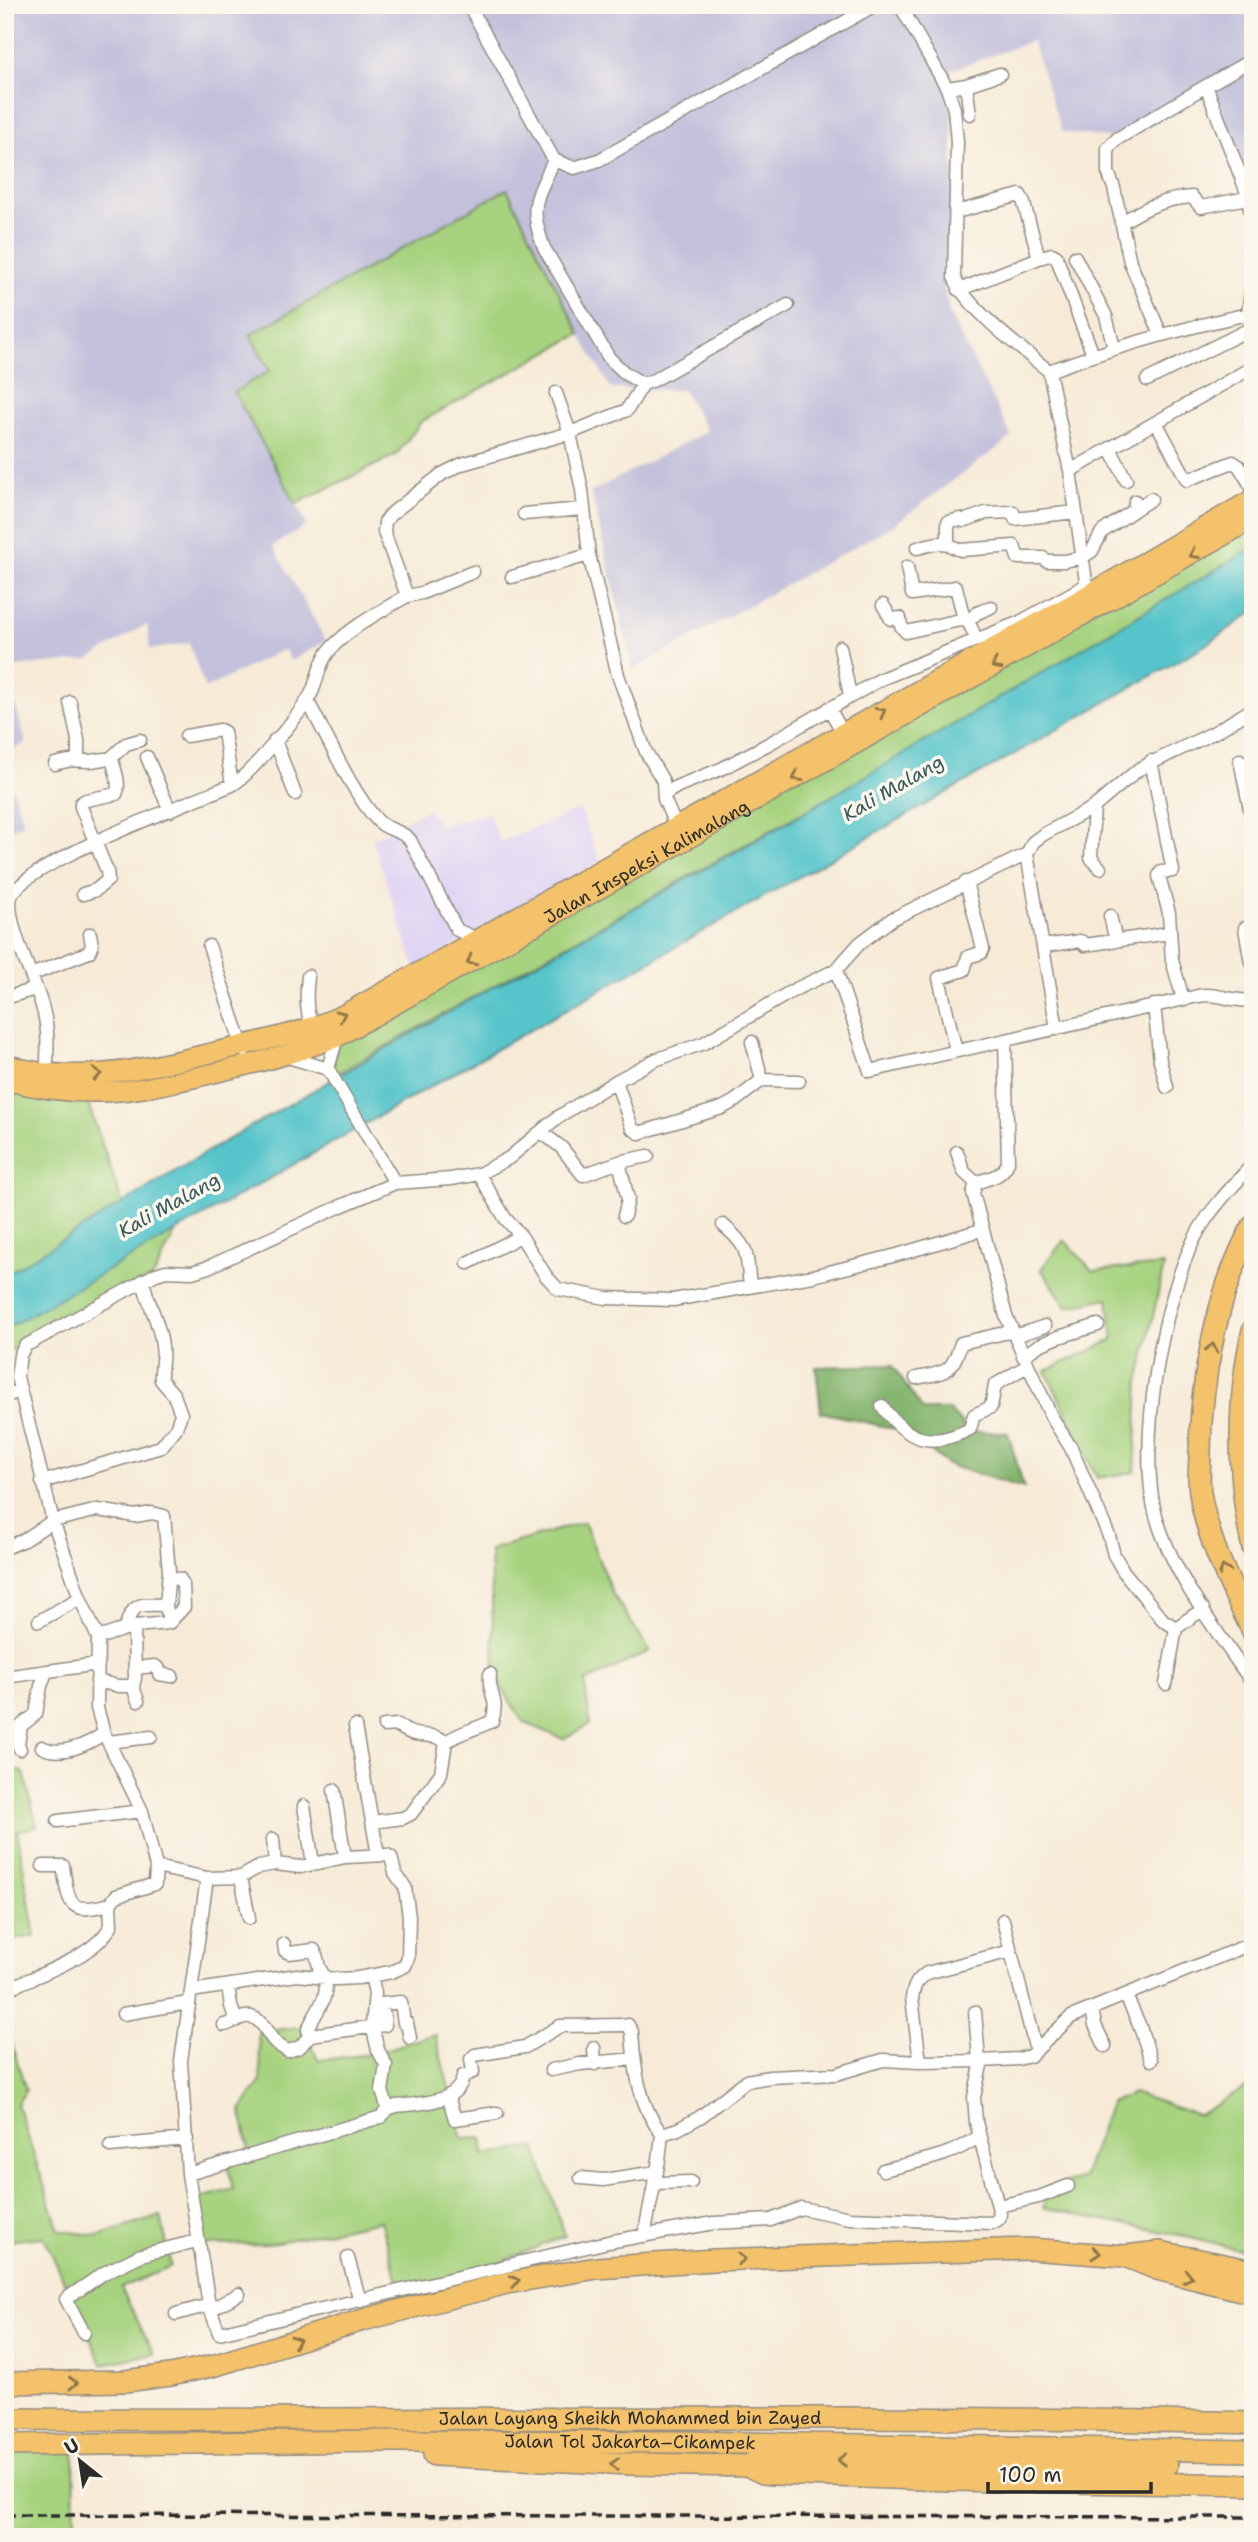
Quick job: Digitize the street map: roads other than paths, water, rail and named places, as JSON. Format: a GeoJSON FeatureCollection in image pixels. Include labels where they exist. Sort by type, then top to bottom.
{"type":"FeatureCollection","features":[{"type":"Feature","properties":{"kind":"highway"},"geometry":{"type":"LineString","coordinates":[[1253,1226],[1225,1293],[1203,1384],[1200,1491],[1211,1537],[1253,1632]]}},
{"type":"Feature","properties":{"kind":"highway"},"geometry":{"type":"LineString","coordinates":[[1253,1330],[1244,1392],[1241,1469],[1246,1520],[1253,1548]]}},
{"type":"Feature","properties":{"kind":"highway"},"geometry":{"type":"LineString","coordinates":[[5,2383],[125,2381],[171,2375],[216,2365],[363,2320],[508,2283],[597,2268],[714,2260],[965,2249],[1029,2249],[1125,2256],[1160,2252],[1253,2272]]}},
{"type":"Feature","properties":{"kind":"highway"},"geometry":{"type":"LineString","coordinates":[[1125,2256],[1157,2269],[1253,2292]]}},
{"type":"Feature","properties":{"kind":"highway","name":"Jalan Tol Jakarta–Cikampek"},"geometry":{"type":"LineString","coordinates":[[5,2409],[1253,2413]]}},
{"type":"Feature","properties":{"kind":"highway","name":"Jalan Layang Sheikh Mohammed bin Zayed"},"geometry":{"type":"LineString","coordinates":[[5,2420],[680,2417],[1253,2423]]}},
{"type":"Feature","properties":{"kind":"highway","name":"Jalan Layang Sheikh Mohammed bin Zayed"},"geometry":{"type":"LineString","coordinates":[[5,2429],[654,2433],[1078,2432],[1253,2436]]}},
{"type":"Feature","properties":{"kind":"highway"},"geometry":{"type":"LineString","coordinates":[[393,2441],[421,2454],[629,2464],[748,2466],[763,2473],[774,2474],[1253,2485]]}},
{"type":"Feature","properties":{"kind":"highway","name":"Jalan Tol Jakarta–Cikampek"},"geometry":{"type":"LineString","coordinates":[[5,2445],[393,2441],[682,2442],[1253,2451]]}},
{"type":"Feature","properties":{"kind":"highway"},"geometry":{"type":"LineString","coordinates":[[748,2466],[755,2462],[773,2460],[1253,2466]]}},
{"type":"Feature","properties":{"kind":"main road","name":"Jalan Inspeksi Kalimalang"},"geometry":{"type":"LineString","coordinates":[[680,834],[843,733],[947,675],[1088,590],[1253,499]]}},
{"type":"Feature","properties":{"kind":"main road","name":"Jalan Inspeksi Kalimalang"},"geometry":{"type":"LineString","coordinates":[[246,1055],[285,1056],[324,1036],[680,834],[1253,519]]}},
{"type":"Feature","properties":{"kind":"main road","name":"Jalan Inspeksi Kalimalang"},"geometry":{"type":"LineString","coordinates":[[6,1075],[45,1080],[89,1093],[124,1091],[147,1077],[324,1036],[354,1010],[477,939],[505,932]]}},
{"type":"Feature","properties":{"kind":"street"},"geometry":{"type":"LineString","coordinates":[[469,5],[554,160],[574,168],[599,160],[875,5]]}},
{"type":"Feature","properties":{"kind":"street"},"geometry":{"type":"LineString","coordinates":[[665,794],[731,763],[850,695],[905,668],[1020,622],[1088,590],[1070,471],[1049,371],[997,328],[960,290],[953,271],[957,124],[952,98],[900,5]]}},
{"type":"Feature","properties":{"kind":"street"},"geometry":{"type":"LineString","coordinates":[[1161,335],[1126,250],[1114,188],[1108,172],[1108,148],[1117,139],[1253,59]]}},
{"type":"Feature","properties":{"kind":"street"},"geometry":{"type":"LineString","coordinates":[[947,88],[1000,74]]}},
{"type":"Feature","properties":{"kind":"street"},"geometry":{"type":"LineString","coordinates":[[966,85],[970,114]]}},
{"type":"Feature","properties":{"kind":"street"},"geometry":{"type":"LineString","coordinates":[[1206,86],[1247,198],[1253,222]]}},
{"type":"Feature","properties":{"kind":"street"},"geometry":{"type":"LineString","coordinates":[[554,160],[535,201],[533,212],[544,248],[609,358],[626,374],[643,384]]}},
{"type":"Feature","properties":{"kind":"street"},"geometry":{"type":"LineString","coordinates":[[956,212],[1020,195],[1039,258]]}},
{"type":"Feature","properties":{"kind":"street"},"geometry":{"type":"LineString","coordinates":[[1121,223],[1144,208],[1165,201],[1192,197],[1201,208],[1247,198]]}},
{"type":"Feature","properties":{"kind":"street"},"geometry":{"type":"LineString","coordinates":[[960,290],[1052,254],[1056,256],[1093,355]]}},
{"type":"Feature","properties":{"kind":"street"},"geometry":{"type":"LineString","coordinates":[[1075,257],[1106,316],[1114,348]]}},
{"type":"Feature","properties":{"kind":"street"},"geometry":{"type":"LineString","coordinates":[[1253,275],[1248,314],[1253,343]]}},
{"type":"Feature","properties":{"kind":"street"},"geometry":{"type":"LineString","coordinates":[[407,596],[384,532],[385,522],[391,514],[442,474],[462,464],[570,433],[627,410],[643,384],[788,305]]}},
{"type":"Feature","properties":{"kind":"street"},"geometry":{"type":"LineString","coordinates":[[1049,371],[1114,348],[1248,314]]}},
{"type":"Feature","properties":{"kind":"street"},"geometry":{"type":"LineString","coordinates":[[1147,380],[1250,329]]}},
{"type":"Feature","properties":{"kind":"street"},"geometry":{"type":"LineString","coordinates":[[1070,471],[1253,367]]}},
{"type":"Feature","properties":{"kind":"street"},"geometry":{"type":"LineString","coordinates":[[555,393],[570,433],[582,490],[589,555],[618,675],[646,752],[663,781],[664,799],[680,834]]}},
{"type":"Feature","properties":{"kind":"street"},"geometry":{"type":"LineString","coordinates":[[1156,422],[1187,480],[1233,462],[1239,466],[1253,489]]}},
{"type":"Feature","properties":{"kind":"street"},"geometry":{"type":"LineString","coordinates":[[1110,448],[1126,480]]}},
{"type":"Feature","properties":{"kind":"street"},"geometry":{"type":"LineString","coordinates":[[1075,512],[1015,519],[1013,512],[986,513],[963,521],[960,519],[948,522],[948,543],[961,550],[1014,546],[1018,558],[1065,561],[1083,557],[1092,551],[1102,532],[1135,505],[1151,499]]}},
{"type":"Feature","properties":{"kind":"street"},"geometry":{"type":"LineString","coordinates":[[524,514],[583,509]]}},
{"type":"Feature","properties":{"kind":"street"},"geometry":{"type":"LineString","coordinates":[[917,548],[948,543]]}},
{"type":"Feature","properties":{"kind":"street"},"geometry":{"type":"LineString","coordinates":[[512,576],[589,555]]}},
{"type":"Feature","properties":{"kind":"street"},"geometry":{"type":"LineString","coordinates":[[907,567],[912,594],[956,587],[963,615],[977,640]]}},
{"type":"Feature","properties":{"kind":"street"},"geometry":{"type":"LineString","coordinates":[[45,1080],[46,1023],[7,904],[15,889],[30,876],[94,842],[232,785],[244,777],[300,712],[325,656],[366,619],[407,596],[422,593],[472,572]]}},
{"type":"Feature","properties":{"kind":"street"},"geometry":{"type":"LineString","coordinates":[[883,605],[891,619],[900,618],[906,632],[960,620],[968,621],[977,613],[991,607]]}},
{"type":"Feature","properties":{"kind":"street"},"geometry":{"type":"LineString","coordinates":[[840,647],[850,695]]}},
{"type":"Feature","properties":{"kind":"street"},"geometry":{"type":"LineString","coordinates":[[938,656],[947,675]]}},
{"type":"Feature","properties":{"kind":"street"},"geometry":{"type":"LineString","coordinates":[[307,700],[351,780],[377,820],[385,827],[406,835],[457,930],[477,939]]}},
{"type":"Feature","properties":{"kind":"street"},"geometry":{"type":"LineString","coordinates":[[70,702],[78,740],[78,759]]}},
{"type":"Feature","properties":{"kind":"street"},"geometry":{"type":"LineString","coordinates":[[829,708],[843,733]]}},
{"type":"Feature","properties":{"kind":"street"},"geometry":{"type":"LineString","coordinates":[[1057,1029],[1027,854],[1033,842],[1094,807],[1128,776],[1151,761],[1215,732],[1253,709]]}},
{"type":"Feature","properties":{"kind":"street"},"geometry":{"type":"LineString","coordinates":[[186,736],[220,730],[224,732],[232,785]]}},
{"type":"Feature","properties":{"kind":"street"},"geometry":{"type":"LineString","coordinates":[[55,764],[78,759],[110,759],[126,744],[140,740]]}},
{"type":"Feature","properties":{"kind":"street"},"geometry":{"type":"LineString","coordinates":[[275,740],[295,794]]}},
{"type":"Feature","properties":{"kind":"street"},"geometry":{"type":"LineString","coordinates":[[147,757],[170,811]]}},
{"type":"Feature","properties":{"kind":"street"},"geometry":{"type":"LineString","coordinates":[[83,894],[96,890],[108,880],[107,870],[81,803],[113,796],[118,792],[115,769],[110,759]]}},
{"type":"Feature","properties":{"kind":"street"},"geometry":{"type":"LineString","coordinates":[[1240,760],[1253,824]]}},
{"type":"Feature","properties":{"kind":"street"},"geometry":{"type":"LineString","coordinates":[[1151,761],[1173,871],[1159,874],[1169,913],[1172,961],[1183,999]]}},
{"type":"Feature","properties":{"kind":"street"},"geometry":{"type":"LineString","coordinates":[[1094,807],[1091,858],[1100,868]]}},
{"type":"Feature","properties":{"kind":"street"},"geometry":{"type":"LineString","coordinates":[[43,1866],[63,1866],[69,1900],[86,1910],[110,1904],[116,1896],[155,1884],[156,1867],[142,1811],[106,1738],[97,1708],[97,1638],[80,1598],[42,1482],[20,1390],[17,1366],[25,1346],[144,1280],[166,1271],[192,1272],[206,1268],[396,1183],[479,1174],[509,1158],[558,1117],[616,1081],[655,1060],[704,1043],[818,976],[836,970],[849,954],[879,927],[915,906],[1027,854]]}},
{"type":"Feature","properties":{"kind":"street"},"geometry":{"type":"LineString","coordinates":[[956,1051],[939,978],[964,970],[968,957],[981,953],[983,949],[966,882]]}},
{"type":"Feature","properties":{"kind":"street"},"geometry":{"type":"LineString","coordinates":[[1110,916],[1116,941]]}},
{"type":"Feature","properties":{"kind":"street"},"geometry":{"type":"LineString","coordinates":[[1251,963],[1245,928],[1253,925]]}},
{"type":"Feature","properties":{"kind":"street"},"geometry":{"type":"LineString","coordinates":[[1043,946],[1080,941],[1085,945],[1169,933]]}},
{"type":"Feature","properties":{"kind":"street"},"geometry":{"type":"LineString","coordinates":[[31,975],[89,952],[92,945],[90,934]]}},
{"type":"Feature","properties":{"kind":"street"},"geometry":{"type":"LineString","coordinates":[[209,946],[246,1055]]}},
{"type":"Feature","properties":{"kind":"street"},"geometry":{"type":"LineString","coordinates":[[836,970],[870,1071],[1212,993],[1242,1002],[1253,1000]]}},
{"type":"Feature","properties":{"kind":"street"},"geometry":{"type":"LineString","coordinates":[[308,976],[306,1002],[324,1036],[331,1073],[396,1183]]}},
{"type":"Feature","properties":{"kind":"street"},"geometry":{"type":"LineString","coordinates":[[5,998],[35,989]]}},
{"type":"Feature","properties":{"kind":"street"},"geometry":{"type":"LineString","coordinates":[[1154,1005],[1160,1060],[1167,1087]]}},
{"type":"Feature","properties":{"kind":"street"},"geometry":{"type":"LineString","coordinates":[[976,1183],[1000,1175],[1008,1163],[1004,1040]]}},
{"type":"Feature","properties":{"kind":"street"},"geometry":{"type":"LineString","coordinates":[[752,1042],[762,1080]]}},
{"type":"Feature","properties":{"kind":"street"},"geometry":{"type":"LineString","coordinates":[[285,1056],[331,1073]]}},
{"type":"Feature","properties":{"kind":"street"},"geometry":{"type":"LineString","coordinates":[[5,1100],[6,1075]]}},
{"type":"Feature","properties":{"kind":"street"},"geometry":{"type":"LineString","coordinates":[[616,1081],[632,1128],[639,1133],[722,1108],[762,1080],[800,1081]]}},
{"type":"Feature","properties":{"kind":"street"},"geometry":{"type":"LineString","coordinates":[[5,1115],[5,1132]]}},
{"type":"Feature","properties":{"kind":"street"},"geometry":{"type":"LineString","coordinates":[[541,1132],[561,1147],[583,1175],[619,1162],[648,1156]]}},
{"type":"Feature","properties":{"kind":"street"},"geometry":{"type":"LineString","coordinates":[[957,1152],[964,1172],[976,1183]]}},
{"type":"Feature","properties":{"kind":"street"},"geometry":{"type":"LineString","coordinates":[[619,1162],[628,1199],[624,1216]]}},
{"type":"Feature","properties":{"kind":"street"},"geometry":{"type":"LineString","coordinates":[[1253,1164],[1219,1200],[1199,1230],[1182,1266],[1170,1310],[1153,1398],[1149,1470],[1157,1520],[1170,1554],[1253,1684]]}},
{"type":"Feature","properties":{"kind":"street"},"geometry":{"type":"LineString","coordinates":[[479,1174],[505,1218],[558,1289],[606,1298],[673,1300],[813,1276],[981,1230]]}},
{"type":"Feature","properties":{"kind":"street"},"geometry":{"type":"LineString","coordinates":[[976,1183],[973,1193],[981,1230],[1025,1361],[1051,1416],[1071,1448],[1109,1535],[1114,1555],[1124,1572],[1163,1620],[1176,1628]]}},
{"type":"Feature","properties":{"kind":"street"},"geometry":{"type":"LineString","coordinates":[[723,1225],[745,1248],[750,1286]]}},
{"type":"Feature","properties":{"kind":"street"},"geometry":{"type":"LineString","coordinates":[[468,1263],[521,1236]]}},
{"type":"Feature","properties":{"kind":"street"},"geometry":{"type":"LineString","coordinates":[[42,1482],[161,1447],[176,1428],[181,1414],[174,1395],[161,1380],[163,1347],[157,1319],[147,1299],[144,1280]]}},
{"type":"Feature","properties":{"kind":"street"},"geometry":{"type":"LineString","coordinates":[[882,1406],[907,1433],[925,1441],[956,1437],[970,1429],[974,1415],[991,1407],[995,1385],[1049,1341],[1098,1325]]}},
{"type":"Feature","properties":{"kind":"street"},"geometry":{"type":"LineString","coordinates":[[916,1378],[938,1374],[950,1368],[957,1358],[962,1342],[1045,1326]]}},
{"type":"Feature","properties":{"kind":"street"},"geometry":{"type":"LineString","coordinates":[[5,1397],[20,1390]]}},
{"type":"Feature","properties":{"kind":"street"},"geometry":{"type":"LineString","coordinates":[[5,1548],[36,1533],[53,1521],[98,1510],[135,1516],[152,1513],[164,1516],[169,1578],[166,1605],[169,1623]]}},
{"type":"Feature","properties":{"kind":"street"},"geometry":{"type":"LineString","coordinates":[[97,1638],[130,1627],[169,1623],[184,1606],[180,1579],[169,1578]]}},
{"type":"Feature","properties":{"kind":"street"},"geometry":{"type":"LineString","coordinates":[[39,1621],[80,1598]]}},
{"type":"Feature","properties":{"kind":"street"},"geometry":{"type":"LineString","coordinates":[[138,1701],[133,1686],[135,1668],[130,1627],[132,1609],[140,1604],[166,1605]]}},
{"type":"Feature","properties":{"kind":"street"},"geometry":{"type":"LineString","coordinates":[[1166,1684],[1176,1628],[1203,1609]]}},
{"type":"Feature","properties":{"kind":"street"},"geometry":{"type":"LineString","coordinates":[[5,1677],[98,1664]]}},
{"type":"Feature","properties":{"kind":"street"},"geometry":{"type":"LineString","coordinates":[[135,1668],[155,1666],[159,1674],[172,1676]]}},
{"type":"Feature","properties":{"kind":"street"},"geometry":{"type":"LineString","coordinates":[[20,1749],[21,1726],[36,1714],[46,1672]]}},
{"type":"Feature","properties":{"kind":"street"},"geometry":{"type":"LineString","coordinates":[[372,1822],[403,1818],[416,1808],[441,1773],[446,1742],[456,1735],[492,1721],[496,1703],[489,1681],[490,1674]]}},
{"type":"Feature","properties":{"kind":"street"},"geometry":{"type":"LineString","coordinates":[[97,1681],[133,1686]]}},
{"type":"Feature","properties":{"kind":"street"},"geometry":{"type":"LineString","coordinates":[[384,1726],[398,1725],[416,1736],[437,1735],[446,1742]]}},
{"type":"Feature","properties":{"kind":"street"},"geometry":{"type":"LineString","coordinates":[[355,1726],[378,1856]]}},
{"type":"Feature","properties":{"kind":"street"},"geometry":{"type":"LineString","coordinates":[[42,1747],[56,1751],[106,1738],[151,1737]]}},
{"type":"Feature","properties":{"kind":"street"},"geometry":{"type":"LineString","coordinates":[[334,1790],[345,1857]]}},
{"type":"Feature","properties":{"kind":"street"},"geometry":{"type":"LineString","coordinates":[[304,1806],[313,1864]]}},
{"type":"Feature","properties":{"kind":"street"},"geometry":{"type":"LineString","coordinates":[[58,1821],[142,1811]]}},
{"type":"Feature","properties":{"kind":"street"},"geometry":{"type":"LineString","coordinates":[[273,1839],[275,1864]]}},
{"type":"Feature","properties":{"kind":"street"},"geometry":{"type":"LineString","coordinates":[[123,2014],[228,1986],[297,1975],[337,1979],[371,1976],[405,1966],[408,1958],[409,1917],[405,1887],[395,1873],[391,1857],[387,1855],[345,1857],[300,1867],[275,1864],[259,1867],[241,1877],[207,1878],[156,1867]]}},
{"type":"Feature","properties":{"kind":"street"},"geometry":{"type":"LineString","coordinates":[[241,1877],[249,1918]]}},
{"type":"Feature","properties":{"kind":"street"},"geometry":{"type":"LineString","coordinates":[[207,1878],[181,2061],[188,2174],[197,2241],[209,2308],[216,2331],[223,2334],[644,2235],[714,2223],[771,2220],[801,2208],[850,2218],[992,2223],[999,2219],[998,2206],[979,2136],[974,2097],[980,2060],[975,2012]]}},
{"type":"Feature","properties":{"kind":"street"},"geometry":{"type":"LineString","coordinates":[[5,1990],[81,1955],[92,1946],[111,1927],[110,1904]]}},
{"type":"Feature","properties":{"kind":"street"},"geometry":{"type":"LineString","coordinates":[[1003,1920],[1036,2051]]}},
{"type":"Feature","properties":{"kind":"street"},"geometry":{"type":"LineString","coordinates":[[662,2134],[700,2117],[746,2081],[770,2077],[836,2074],[883,2060],[920,2062],[1018,2059],[1030,2056],[1071,2017],[1253,1943]]}},
{"type":"Feature","properties":{"kind":"street"},"geometry":{"type":"LineString","coordinates":[[284,1944],[285,1951],[289,1953],[314,1950],[318,1956],[319,1968],[324,1978],[324,2000],[310,2024],[310,2035]]}},
{"type":"Feature","properties":{"kind":"street"},"geometry":{"type":"LineString","coordinates":[[920,2062],[912,1998],[918,1979],[927,1973],[1011,1951]]}},
{"type":"Feature","properties":{"kind":"street"},"geometry":{"type":"LineString","coordinates":[[371,1976],[375,1993],[372,2025],[378,2050],[386,2065],[382,2091],[388,2109]]}},
{"type":"Feature","properties":{"kind":"street"},"geometry":{"type":"LineString","coordinates":[[228,1986],[230,2023],[246,2016],[254,2017],[274,2042],[288,2051],[300,2047],[310,2035],[385,2025],[382,2004],[401,2002],[404,2023],[407,2023],[410,2038]]}},
{"type":"Feature","properties":{"kind":"street"},"geometry":{"type":"LineString","coordinates":[[1126,1996],[1151,2060]]}},
{"type":"Feature","properties":{"kind":"street"},"geometry":{"type":"LineString","coordinates":[[1092,2010],[1095,2025],[1105,2046]]}},
{"type":"Feature","properties":{"kind":"street"},"geometry":{"type":"LineString","coordinates":[[188,2174],[381,2118],[388,2109],[449,2096],[460,2089],[463,2076],[473,2072],[471,2059],[475,2054],[525,2047],[560,2026],[628,2025],[632,2032],[639,2086],[651,2116],[662,2134],[644,2235]]}},
{"type":"Feature","properties":{"kind":"street"},"geometry":{"type":"LineString","coordinates":[[594,2048],[595,2064]]}},
{"type":"Feature","properties":{"kind":"street"},"geometry":{"type":"LineString","coordinates":[[551,2070],[634,2059]]}},
{"type":"Feature","properties":{"kind":"street"},"geometry":{"type":"LineString","coordinates":[[449,2096],[455,2119],[497,2113]]}},
{"type":"Feature","properties":{"kind":"street"},"geometry":{"type":"LineString","coordinates":[[883,2171],[943,2154],[970,2143],[979,2136]]}},
{"type":"Feature","properties":{"kind":"street"},"geometry":{"type":"LineString","coordinates":[[110,2146],[187,2139]]}},
{"type":"Feature","properties":{"kind":"street"},"geometry":{"type":"LineString","coordinates":[[581,2178],[603,2180],[655,2177],[691,2182]]}},
{"type":"Feature","properties":{"kind":"street"},"geometry":{"type":"LineString","coordinates":[[998,2206],[1039,2197],[1068,2186]]}},
{"type":"Feature","properties":{"kind":"street"},"geometry":{"type":"LineString","coordinates":[[84,2333],[66,2299],[104,2273],[141,2255],[197,2241]]}},
{"type":"Feature","properties":{"kind":"street"},"geometry":{"type":"LineString","coordinates":[[348,2258],[360,2301]]}},
{"type":"Feature","properties":{"kind":"street"},"geometry":{"type":"LineString","coordinates":[[176,2314],[209,2308],[239,2294]]}},
{"type":"Feature","properties":{"kind":"water"},"geometry":{"type":"Polygon","coordinates":[[[1253,548],[1253,612],[1204,646],[5,1329],[5,1275],[210,1150],[468,1001],[771,832],[1253,548]]]}},
{"type":"Feature","properties":{"kind":"waterway","name":"Kali Malang"},"geometry":{"type":"LineString","coordinates":[[1108,664],[1253,580]]}},
{"type":"Feature","properties":{"kind":"waterway","name":"Kali Malang"},"geometry":{"type":"LineString","coordinates":[[534,995],[600,957]]}},
{"type":"Feature","properties":{"kind":"waterway","name":"Kali Malang"},"geometry":{"type":"LineString","coordinates":[[504,1012],[518,1005]]}},
{"type":"Feature","properties":{"kind":"waterway","name":"Kali Malang"},"geometry":{"type":"LineString","coordinates":[[360,1096],[482,1026]]}},
{"type":"Feature","properties":{"kind":"waterway","name":"Kali Malang"},"geometry":{"type":"LineString","coordinates":[[166,1208],[255,1157]]}},
{"type":"Feature","properties":{"kind":"railway"},"geometry":{"type":"LineString","coordinates":[[5,2515],[1253,2517]]}}]}
